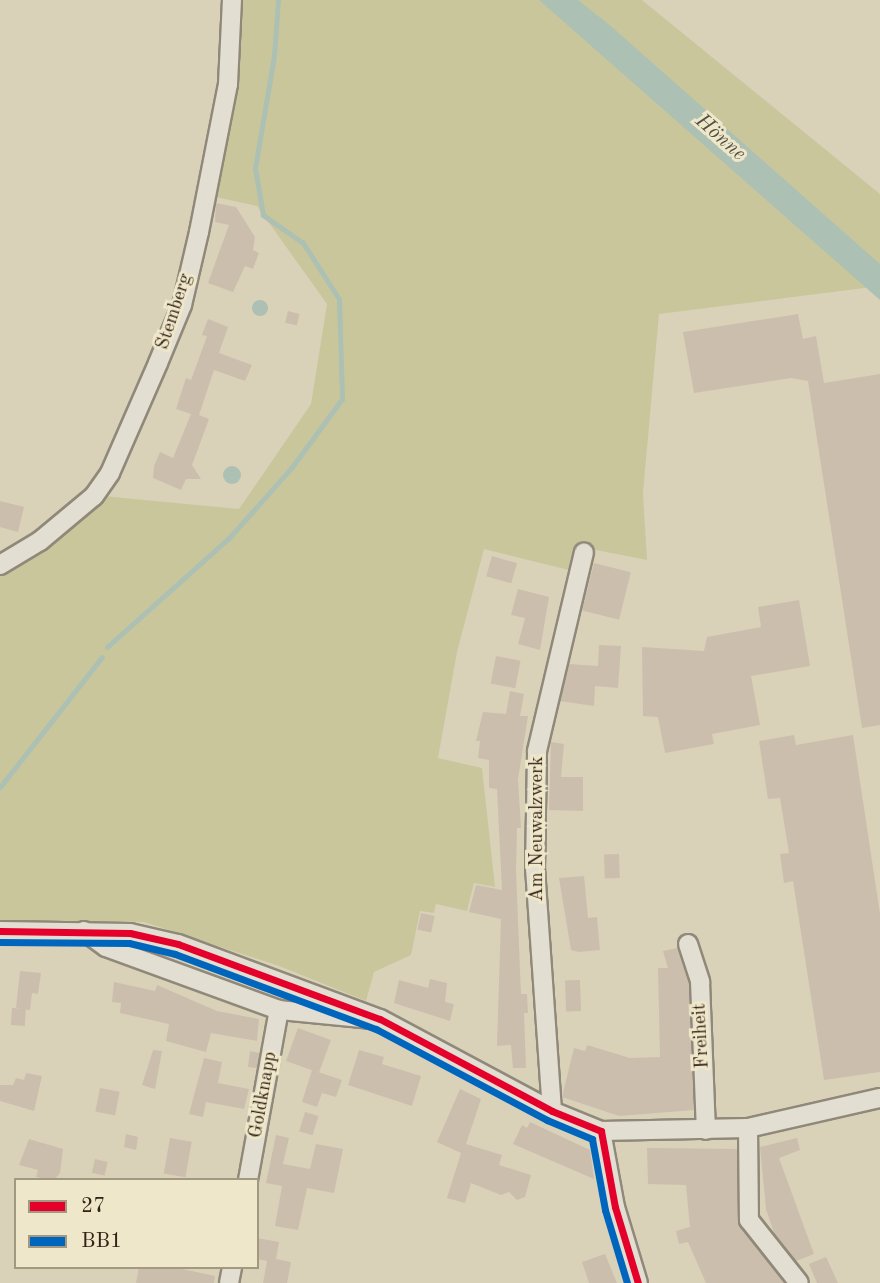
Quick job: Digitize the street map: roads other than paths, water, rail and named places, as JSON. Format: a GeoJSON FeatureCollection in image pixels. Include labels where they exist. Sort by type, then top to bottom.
{"type":"FeatureCollection","features":[{"type":"Feature","properties":{"kind":"street","name":"Stemberg"},"geometry":{"type":"LineString","coordinates":[[0,565],[40,541],[94,496],[110,473],[182,305],[228,84],[232,0]]}},
{"type":"Feature","properties":{"kind":"street","name":"Am Neuwalzwerk"},"geometry":{"type":"LineString","coordinates":[[552,1111],[535,869],[537,751],[584,552]]}},
{"type":"Feature","properties":{"kind":"street"},"geometry":{"type":"LineString","coordinates":[[0,931],[130,933],[178,944],[380,1020],[552,1111],[601,1131],[748,1128],[880,1098]]}},
{"type":"Feature","properties":{"kind":"street"},"geometry":{"type":"LineString","coordinates":[[84,931],[116,951],[279,1010],[380,1020]]}},
{"type":"Feature","properties":{"kind":"street","name":"Freiheit"},"geometry":{"type":"LineString","coordinates":[[688,944],[699,982],[706,1130]]}},
{"type":"Feature","properties":{"kind":"street","name":"Goldknapp"},"geometry":{"type":"LineString","coordinates":[[248,1178],[279,1010]]}},
{"type":"Feature","properties":{"kind":"street"},"geometry":{"type":"LineString","coordinates":[[748,1128],[749,1220],[799,1283]]}},
{"type":"Feature","properties":{"kind":"street"},"geometry":{"type":"LineString","coordinates":[[601,1131],[615,1207],[638,1283]]}},
{"type":"Feature","properties":{"kind":"water","name":"Hönne"},"geometry":{"type":"Polygon","coordinates":[[[539,0],[578,0],[612,27],[880,264],[880,300],[539,0]]]}},
{"type":"Feature","properties":{"kind":"water"},"geometry":{"type":"Polygon","coordinates":[[[257,300],[263,300],[268,308],[266,314],[257,316],[252,311],[252,305],[257,300]]]}},
{"type":"Feature","properties":{"kind":"water"},"geometry":{"type":"Polygon","coordinates":[[[232,466],[238,469],[241,475],[238,481],[232,484],[226,481],[223,475],[226,469],[232,466]]]}},
{"type":"Feature","properties":{"kind":"waterway"},"geometry":{"type":"LineString","coordinates":[[107,647],[229,538],[292,467],[342,399],[339,299],[303,243],[263,215],[255,168],[274,56],[278,0]]}},
{"type":"Feature","properties":{"kind":"waterway"},"geometry":{"type":"LineString","coordinates":[[0,787],[102,657]]}}]}
